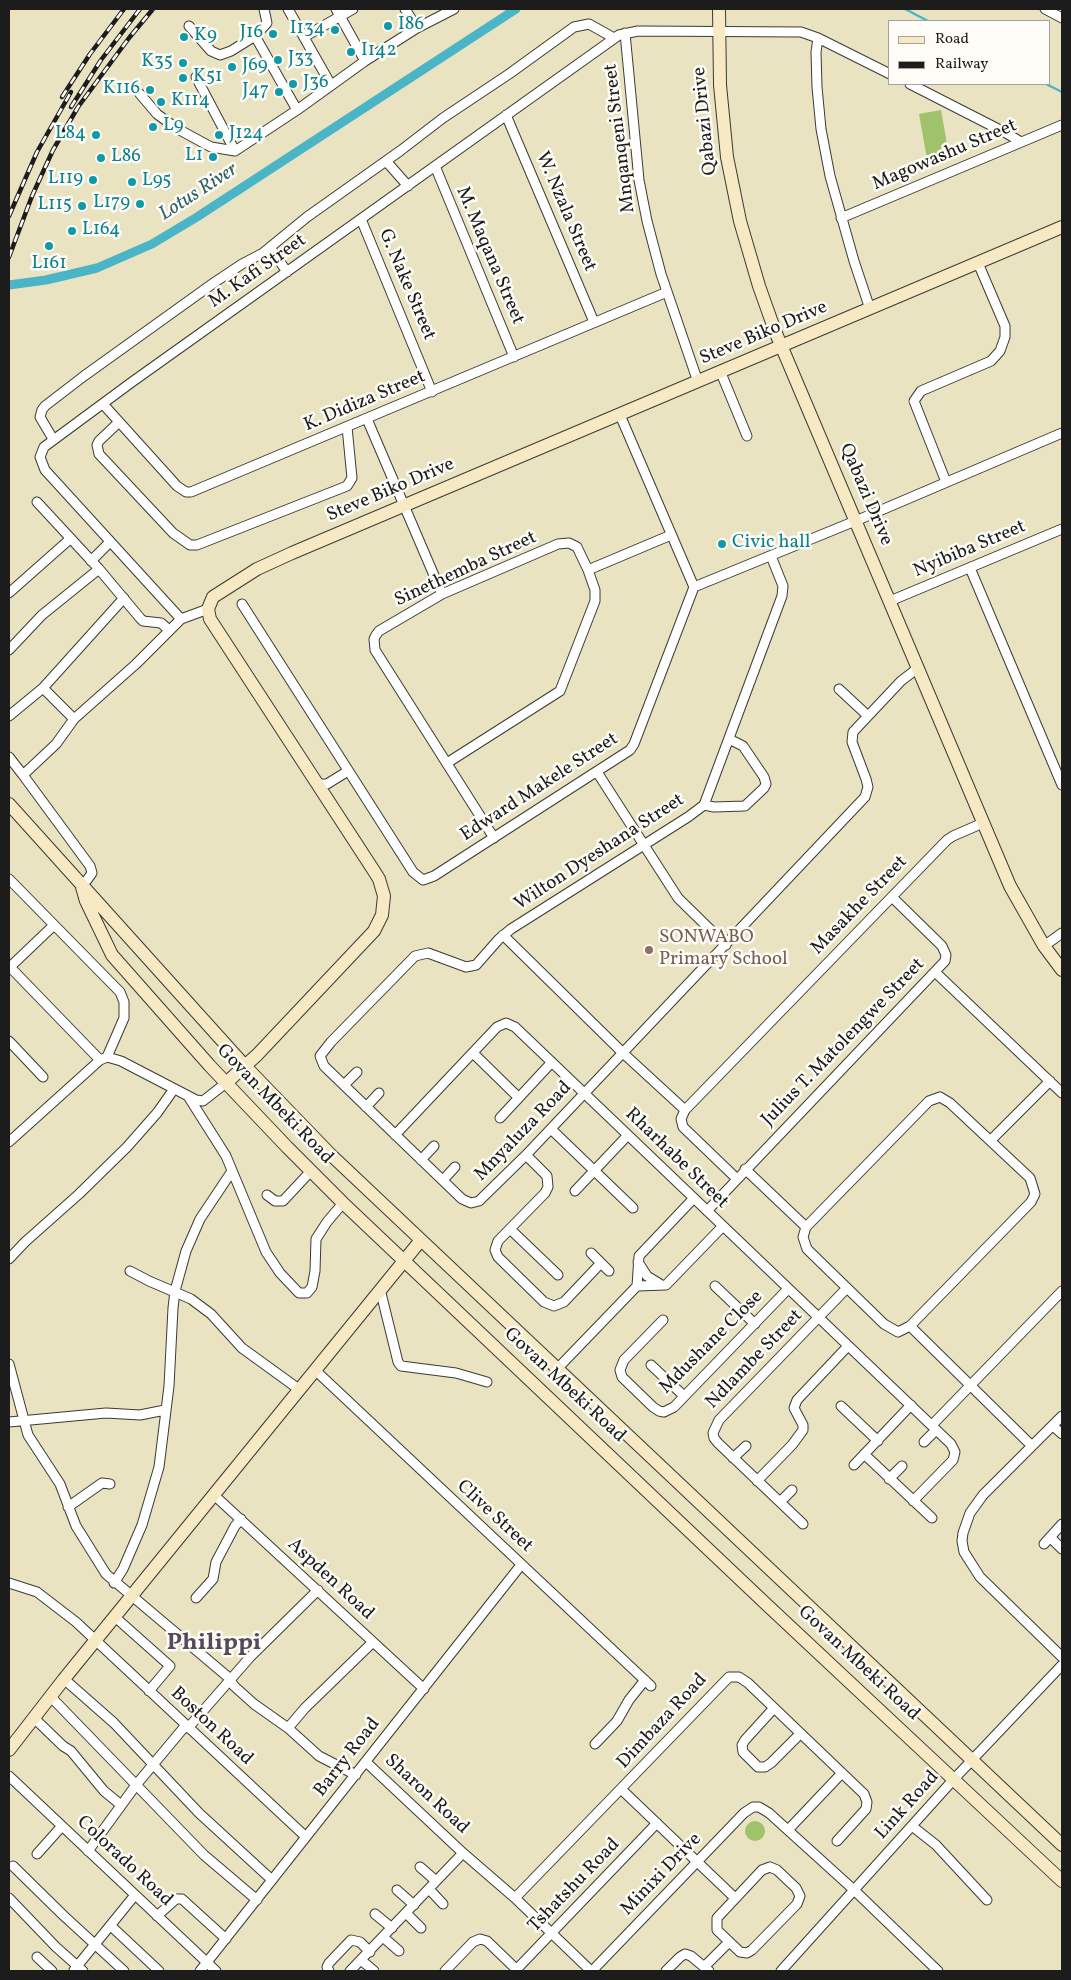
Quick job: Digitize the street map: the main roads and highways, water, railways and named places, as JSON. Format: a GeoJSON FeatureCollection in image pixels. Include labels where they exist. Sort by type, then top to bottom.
{"type":"FeatureCollection","features":[{"type":"Feature","properties":{"kind":"main road","name":"Qabazi Drive"},"geometry":{"type":"LineString","coordinates":[[720,9],[718,57],[722,118],[733,193],[748,253],[782,347],[1010,886],[1044,946],[1062,970]]}},
{"type":"Feature","properties":{"kind":"main road","name":"Steve Biko Drive"},"geometry":{"type":"LineString","coordinates":[[245,1066],[374,931],[382,915],[384,896],[379,879],[323,787],[210,619],[208,609],[214,597],[257,569],[1062,227]]}},
{"type":"Feature","properties":{"kind":"main road","name":"Govan Mbeki Road"},"geometry":{"type":"LineString","coordinates":[[9,804],[84,883],[245,1066],[330,1154],[1062,1845]]}},
{"type":"Feature","properties":{"kind":"main road","name":"Govan Mbeki Road"},"geometry":{"type":"LineString","coordinates":[[84,883],[86,901],[112,955],[226,1083],[310,1171],[1062,1881]]}},
{"type":"Feature","properties":{"kind":"main road"},"geometry":{"type":"LineString","coordinates":[[226,1083],[245,1066]]}},
{"type":"Feature","properties":{"kind":"main road"},"geometry":{"type":"LineString","coordinates":[[9,1750],[50,1696],[421,1240]]}},
{"type":"Feature","properties":{"kind":"waterway","name":"Lotus River"},"geometry":{"type":"LineString","coordinates":[[9,285],[46,280],[97,268],[152,244],[197,217],[516,9]]}},
{"type":"Feature","properties":{"kind":"waterway"},"geometry":{"type":"LineString","coordinates":[[905,9],[926,20]]}},
{"type":"Feature","properties":{"kind":"waterway"},"geometry":{"type":"LineString","coordinates":[[1048,85],[1062,92]]}},
{"type":"Feature","properties":{"kind":"railway"},"geometry":{"type":"LineString","coordinates":[[62,97],[90,54],[124,9]]}},
{"type":"Feature","properties":{"kind":"railway"},"geometry":{"type":"LineString","coordinates":[[71,107],[101,60],[140,9]]}},
{"type":"Feature","properties":{"kind":"railway"},"geometry":{"type":"LineString","coordinates":[[9,257],[32,196],[53,150],[78,107],[153,9]]}},
{"type":"Feature","properties":{"kind":"railway"},"geometry":{"type":"LineString","coordinates":[[9,216],[37,152],[71,92]]}},
{"type":"Feature","properties":{"kind":"place","name":"I86"},"geometry":{"type":"Point","coordinates":[388,26]}},
{"type":"Feature","properties":{"kind":"place","name":"I134"},"geometry":{"type":"Point","coordinates":[335,30]}},
{"type":"Feature","properties":{"kind":"place","name":"J16"},"geometry":{"type":"Point","coordinates":[273,34]}},
{"type":"Feature","properties":{"kind":"place","name":"K9"},"geometry":{"type":"Point","coordinates":[184,37]}},
{"type":"Feature","properties":{"kind":"place","name":"I142"},"geometry":{"type":"Point","coordinates":[351,52]}},
{"type":"Feature","properties":{"kind":"place","name":"J33"},"geometry":{"type":"Point","coordinates":[278,60]}},
{"type":"Feature","properties":{"kind":"place","name":"K35"},"geometry":{"type":"Point","coordinates":[183,63]}},
{"type":"Feature","properties":{"kind":"place","name":"J69"},"geometry":{"type":"Point","coordinates":[232,67]}},
{"type":"Feature","properties":{"kind":"place","name":"K51"},"geometry":{"type":"Point","coordinates":[183,78]}},
{"type":"Feature","properties":{"kind":"place","name":"J36"},"geometry":{"type":"Point","coordinates":[293,84]}},
{"type":"Feature","properties":{"kind":"place","name":"K116"},"geometry":{"type":"Point","coordinates":[150,90]}},
{"type":"Feature","properties":{"kind":"place","name":"J47"},"geometry":{"type":"Point","coordinates":[279,92]}},
{"type":"Feature","properties":{"kind":"place","name":"K114"},"geometry":{"type":"Point","coordinates":[161,102]}},
{"type":"Feature","properties":{"kind":"place","name":"L9"},"geometry":{"type":"Point","coordinates":[153,127]}},
{"type":"Feature","properties":{"kind":"place","name":"L84"},"geometry":{"type":"Point","coordinates":[96,135]}},
{"type":"Feature","properties":{"kind":"place","name":"J124"},"geometry":{"type":"Point","coordinates":[219,135]}},
{"type":"Feature","properties":{"kind":"place","name":"L1"},"geometry":{"type":"Point","coordinates":[213,157]}},
{"type":"Feature","properties":{"kind":"place","name":"L86"},"geometry":{"type":"Point","coordinates":[101,158]}},
{"type":"Feature","properties":{"kind":"place","name":"L119"},"geometry":{"type":"Point","coordinates":[93,180]}},
{"type":"Feature","properties":{"kind":"place","name":"L95"},"geometry":{"type":"Point","coordinates":[132,182]}},
{"type":"Feature","properties":{"kind":"place","name":"L179"},"geometry":{"type":"Point","coordinates":[140,204]}},
{"type":"Feature","properties":{"kind":"place","name":"L115"},"geometry":{"type":"Point","coordinates":[82,206]}},
{"type":"Feature","properties":{"kind":"place","name":"L164"},"geometry":{"type":"Point","coordinates":[72,231]}},
{"type":"Feature","properties":{"kind":"place","name":"L161"},"geometry":{"type":"Point","coordinates":[49,246]}},
{"type":"Feature","properties":{"kind":"place","name":"Civic hall"},"geometry":{"type":"Point","coordinates":[722,544]}},
{"type":"Feature","properties":{"kind":"place","name":"SONWABO Primary School"},"geometry":{"type":"Point","coordinates":[649,950]}},
{"type":"Feature","properties":{"kind":"district","name":"Philippi"},"geometry":{"type":"Point","coordinates":[214,1645]}}]}
